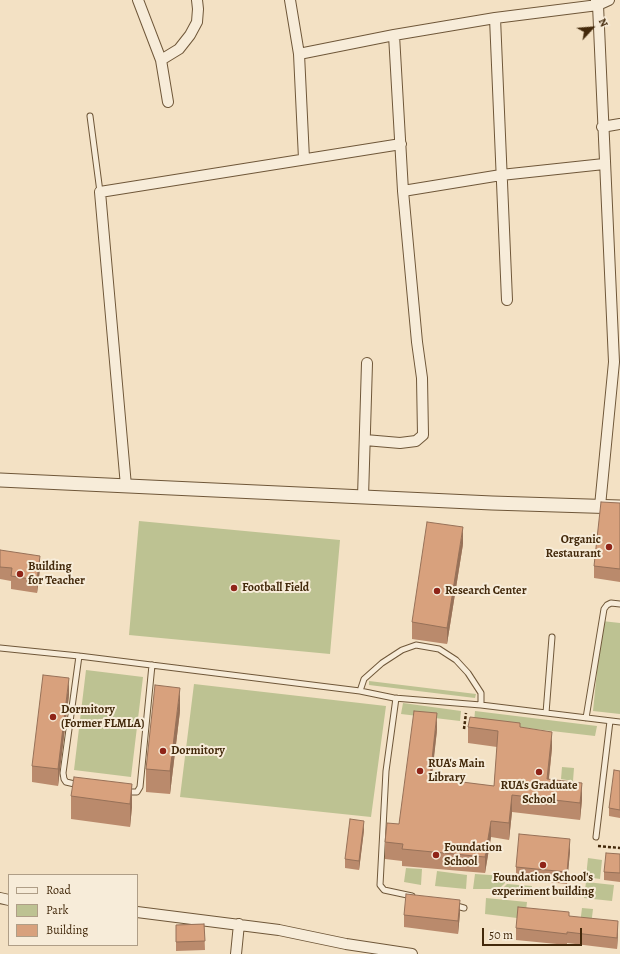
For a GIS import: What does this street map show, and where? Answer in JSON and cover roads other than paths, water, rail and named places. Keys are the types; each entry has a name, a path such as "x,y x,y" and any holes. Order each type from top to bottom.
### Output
{"street":[{"path":"138,0 161,60 168,102"},
{"path":"161,60 179,49 190,35 197,22 197,0"},
{"path":"290,0 299,54 304,159"},
{"path":"299,54 394,35 609,0"},
{"path":"597,2 614,362 600,506"},
{"path":"495,18 506,300"},
{"path":"365,440 400,443 416,441 423,435 422,378 416,334 403,191 394,35"},
{"path":"602,127 620,124"},
{"path":"126,486 100,192 401,144"},
{"path":"403,191 501,175 604,164"},
{"path":"363,498 367,364"},
{"path":"0,480 363,498 620,507"},
{"path":"138,912 279,930 346,944 412,954"},
{"path":"236,954 239,924"}],"lane":[{"path":"90,116 100,192"},
{"path":"586,718 604,609 611,603 620,604"},
{"path":"546,713 552,637"},
{"path":"360,691 364,678 382,663 402,650 416,645 439,648 456,660 481,693 481,705"},
{"path":"0,648 79,656 360,691 396,698 481,705 620,722"},
{"path":"79,656 62,773 66,782 86,786"},
{"path":"124,791 137,792 140,788 152,665"},
{"path":"396,698 386,772 380,884 382,889 386,891 419,898"},
{"path":"596,837 610,721"},
{"path":"449,904 464,908"}],"place":[{"name":"Organic Restaurant","path":"609,547"},
{"name":"Building for Teacher","path":"20,574"},
{"name":"Football Field","path":"234,588"},
{"name":"Research Center","path":"437,591"},
{"name":"Dormitory (Former FLMLA)","path":"53,717"},
{"name":"Dormitory","path":"163,751"},
{"name":"RUA's Main Library","path":"420,771"},
{"name":"RUA's Graduate School","path":"539,772"},
{"name":"Foundation School","path":"436,855"},
{"name":"Foundation School's experiment building","path":"543,865"}]}
